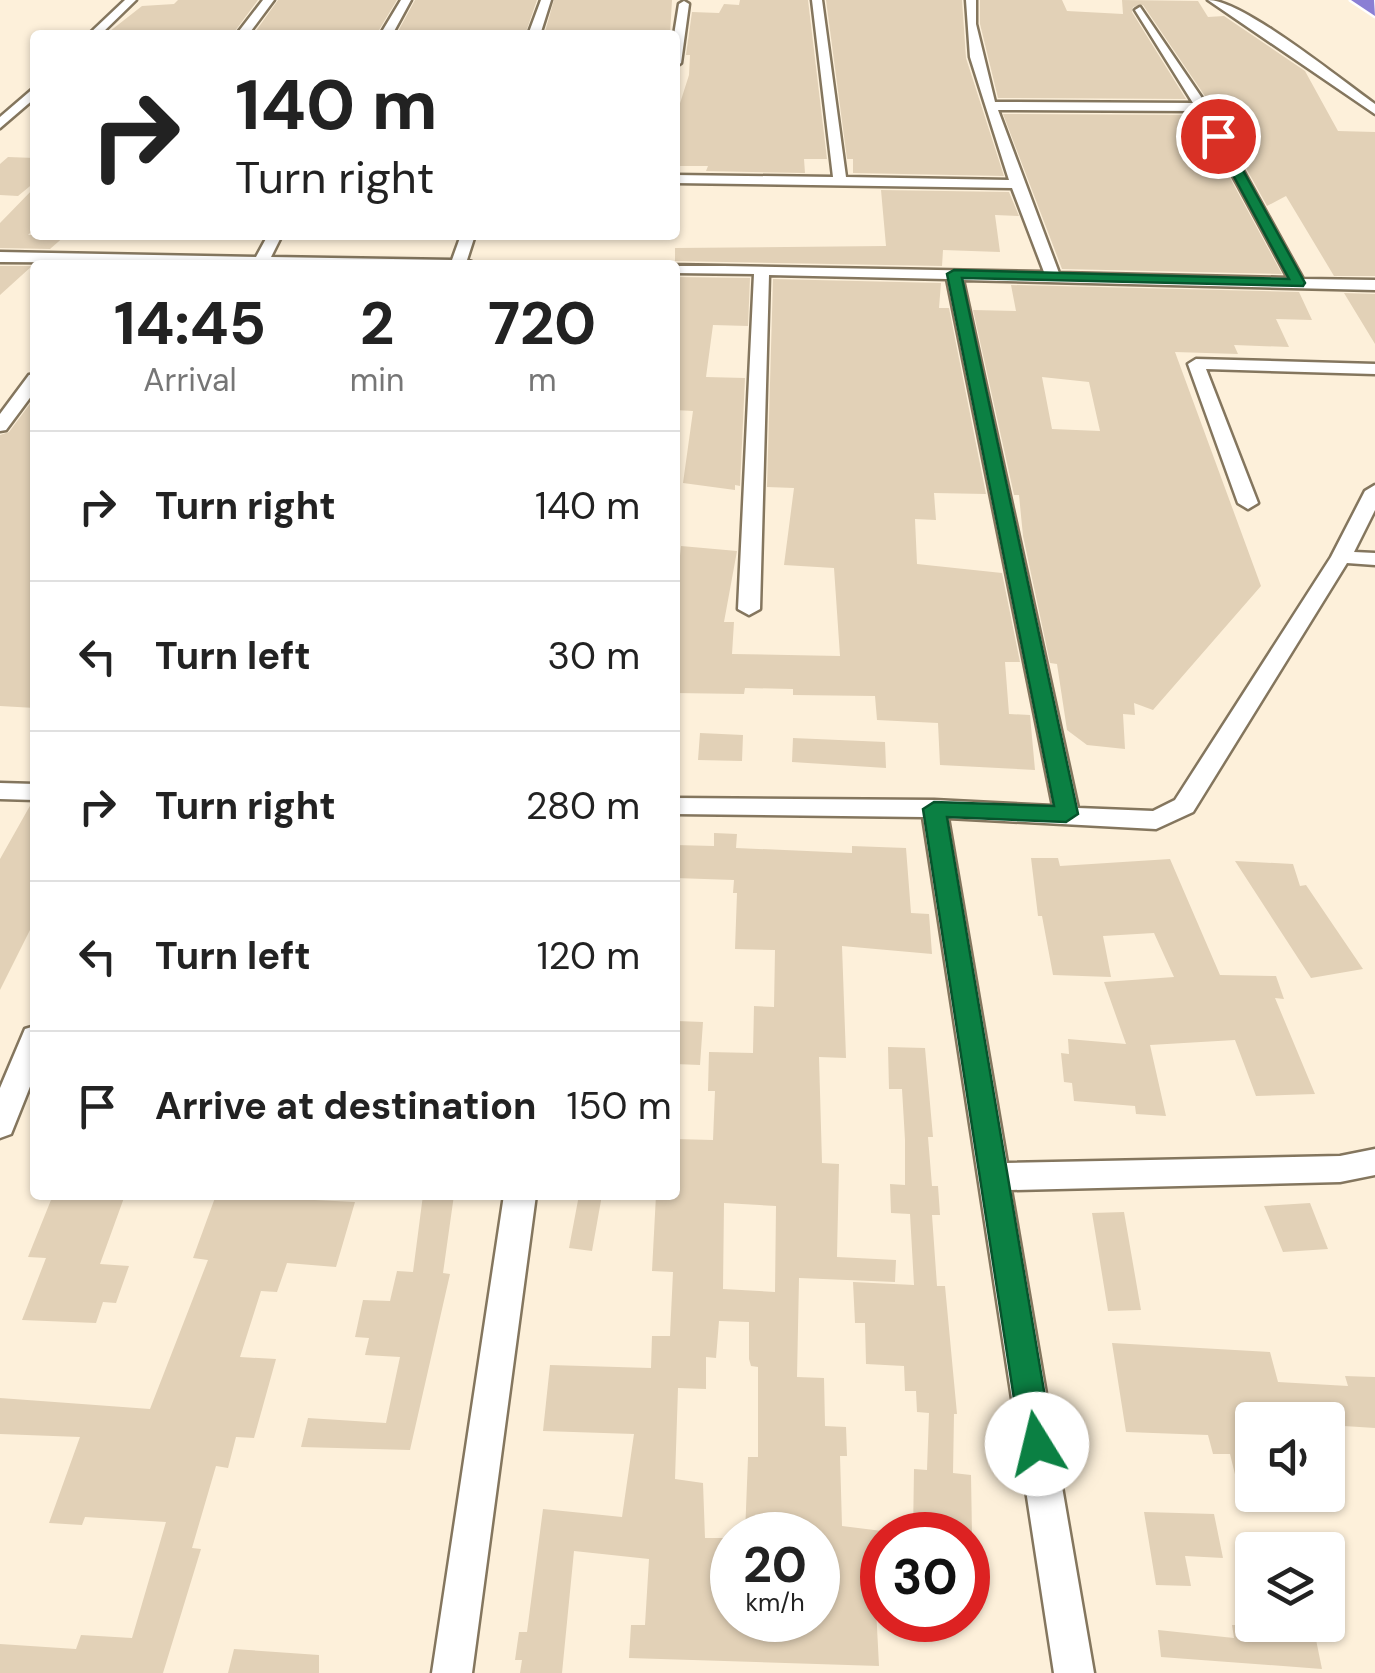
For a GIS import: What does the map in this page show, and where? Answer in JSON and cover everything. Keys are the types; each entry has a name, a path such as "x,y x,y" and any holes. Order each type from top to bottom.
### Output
{"highway":[{"path":"1361,0 1375,10"}],"street":[{"path":"99,30 130,0"},
{"path":"246,30 269,0"},
{"path":"389,30 406,0"},
{"path":"536,30 546,0"},
{"path":"818,0 840,180"},
{"path":"971,0 970,36 1053,277"},
{"path":"1213,0 1248,20 1375,110"},
{"path":"680,30 684,4"},
{"path":"1140,10 1202,107 1298,283"},
{"path":"0,124 30,95"},
{"path":"993,106 1202,107"},
{"path":"680,179 1018,184"},
{"path":"0,257 70,252 111,260"},
{"path":"680,268 1375,285"},
{"path":"748,609 762,270"},
{"path":"954,274 1066,814"},
{"path":"1248,504 1196,364 1375,369"},
{"path":"0,426 30,385"},
{"path":"680,806 934,809 1156,820 1184,806 1341,557 1375,491"},
{"path":"1341,557 1375,559"},
{"path":"0,791 30,792"},
{"path":"934,809 1074,1673"},
{"path":"0,1125 30,1050"},
{"path":"994,1178 1340,1169 1375,1162"},
{"path":"452,1673 519,1200"}],"building":[{"path":"178,0 258,0 236,30 111,30 142,6 174,4"},
{"path":"278,0 397,0 379,30 257,30"},
{"path":"415,0 537,0 527,30 399,30"},
{"path":"554,0 672,0 670,30 545,30"},
{"path":"740,0 808,0 827,159 804,159 805,173 706,171 708,166 680,166 680,103 689,75 690,55 686,55 692,12 719,13 724,4 739,5"},
{"path":"826,0 962,0 966,58 1004,176 853,173 853,159 847,159"},
{"path":"980,0 1062,0 1067,11 1123,14 1122,0 1198,1 1208,17 1224,16 1305,71 1338,131 1375,132 1375,276 1334,276 1286,196 1267,206 1211,105 1143,5 1133,7 1132,12 1186,99 998,98 980,24"},
{"path":"1003,114 1196,115 1282,274 1062,269"},
{"path":"8,157 30,158 30,186 18,196 0,195 0,164"},
{"path":"881,190 1009,192 1019,216 995,215 1000,252 943,250 942,266 675,260 675,248 886,246"},
{"path":"30,192 30,240 60,240 50,249 0,248 0,223"},
{"path":"0,266 30,266 30,268 0,295"},
{"path":"680,277 750,278 748,326 713,325 706,377 745,378 740,486 735,485 735,490 683,483 693,411 680,410"},
{"path":"773,279 941,283 939,308 949,308 986,494 934,493 936,520 915,519 917,564 1002,573 1020,662 1005,662 1009,714 1030,715 1035,770 940,765 938,723 877,720 875,696 793,695 793,689 745,688 744,694 680,693 681,546 737,551 724,622 734,622 732,654 840,656 834,568 784,565 794,488 767,487"},
{"path":"1011,285 1299,292 1312,320 1276,319 1289,347 1234,345 1238,354 1175,352 1261,586 1153,710 1134,703 1135,715 1123,714 1125,749 1087,745 1067,730 1057,664 1050,663 1023,536 1019,495 1014,495 973,310 1016,311","holes":["1042,377 1089,382 1100,431 1052,429"]},
{"path":"1344,293 1375,294 1375,344"},
{"path":"30,404 30,708 0,706 0,435 9,432"},
{"path":"700,733 743,735 742,761 698,760"},
{"path":"793,738 885,742 886,768 792,762"},
{"path":"30,806 30,930 0,990 0,859"},
{"path":"714,833 737,834 736,848 852,853 852,846 906,848 911,913 929,914 932,954 842,946 846,1058 819,1057 822,1163 839,1164 837,1257 896,1260 895,1282 799,1278 797,1377 824,1378 825,1426 846,1427 847,1456 840,1456 842,1526 860,1528 860,1642 878,1642 879,1666 629,1658 631,1625 645,1625 649,1559 574,1551 562,1673 520,1673 522,1660 515,1660 519,1632 527,1632 543,1509 622,1517 634,1434 543,1431 550,1365 651,1368 652,1336 670,1336 673,1272 652,1271 656,1200 680,1200 680,1139 713,1140 715,1091 708,1091 709,1052 753,1053 754,1006 774,1007 775,950 735,949 734,880 680,878 680,845 714,846","holes":["724,1203 776,1206 775,1292 723,1289","719,1321 749,1322 751,1366 758,1367 758,1457 748,1457 746,1512 840,1512 840,1642 710,1642 710,1538 705,1538 703,1483 675,1479 678,1388 706,1389 706,1357 716,1358"]},
{"path":"1031,858 1058,858 1060,866 1170,859 1220,975 1276,976 1284,999 1275,998 1315,1094 1256,1096 1235,1040 1150,1045 1166,1116 1136,1114 1135,1106 1074,1101 1072,1083 1064,1082 1061,1053 1069,1054 1068,1039 1126,1044 1104,982 1174,977 1154,933 1103,936 1111,977 1053,975 1042,916 1038,916"},
{"path":"1235,861 1293,864 1300,886 1306,885 1363,969 1311,978"},
{"path":"680,1021 703,1022 700,1065 680,1064"},
{"path":"888,1047 925,1048 933,1137 928,1137 932,1186 938,1186 940,1215 932,1215 937,1286 945,1286 957,1414 953,1473 971,1475 972,1512 913,1512 914,1469 927,1470 929,1413 917,1412 916,1391 905,1391 904,1366 866,1364 865,1323 855,1323 853,1282 914,1285 910,1214 891,1213 890,1184 905,1185 905,1140 902,1089 889,1089"},
{"path":"51,1200 123,1200 100,1264 129,1266 116,1303 103,1302 96,1323 22,1320 46,1258 28,1257"},
{"path":"214,1200 355,1202 336,1267 287,1263 277,1292 261,1291 240,1357 276,1359 254,1438 236,1437 228,1468 216,1466 192,1548 201,1549 163,1673 0,1673 0,1644 76,1649 81,1635 132,1638 166,1522 85,1517 82,1525 49,1523 80,1437 0,1434 0,1398 150,1409 208,1260 193,1258"},
{"path":"422,1200 453,1200 443,1273 450,1274 410,1450 301,1447 308,1418 386,1423 400,1357 365,1355 369,1338 355,1337 363,1300 390,1301 397,1271 413,1272"},
{"path":"578,1200 601,1200 592,1251 569,1248"},
{"path":"1310,1203 1328,1249 1283,1252 1264,1206"},
{"path":"1124,1212 1141,1310 1108,1311 1092,1213"},
{"path":"1112,1343 1270,1352 1278,1382 1348,1386 1345,1376 1375,1377 1375,1428 1345,1426 1345,1402 1235,1402 1235,1474 1230,1454 1213,1454 1208,1435 1126,1432"},
{"path":"1144,1512 1214,1514 1223,1558 1185,1556 1191,1586 1156,1585"},
{"path":"1232,1625 1235,1642 1316,1642 1322,1669 1161,1657 1158,1630 1234,1638"},
{"path":"234,1649 319,1655 319,1673 228,1673"}],"route":[{"path":"1037,1444 934,809 1066,814 954,274 1298,283 1218,136"}]}
